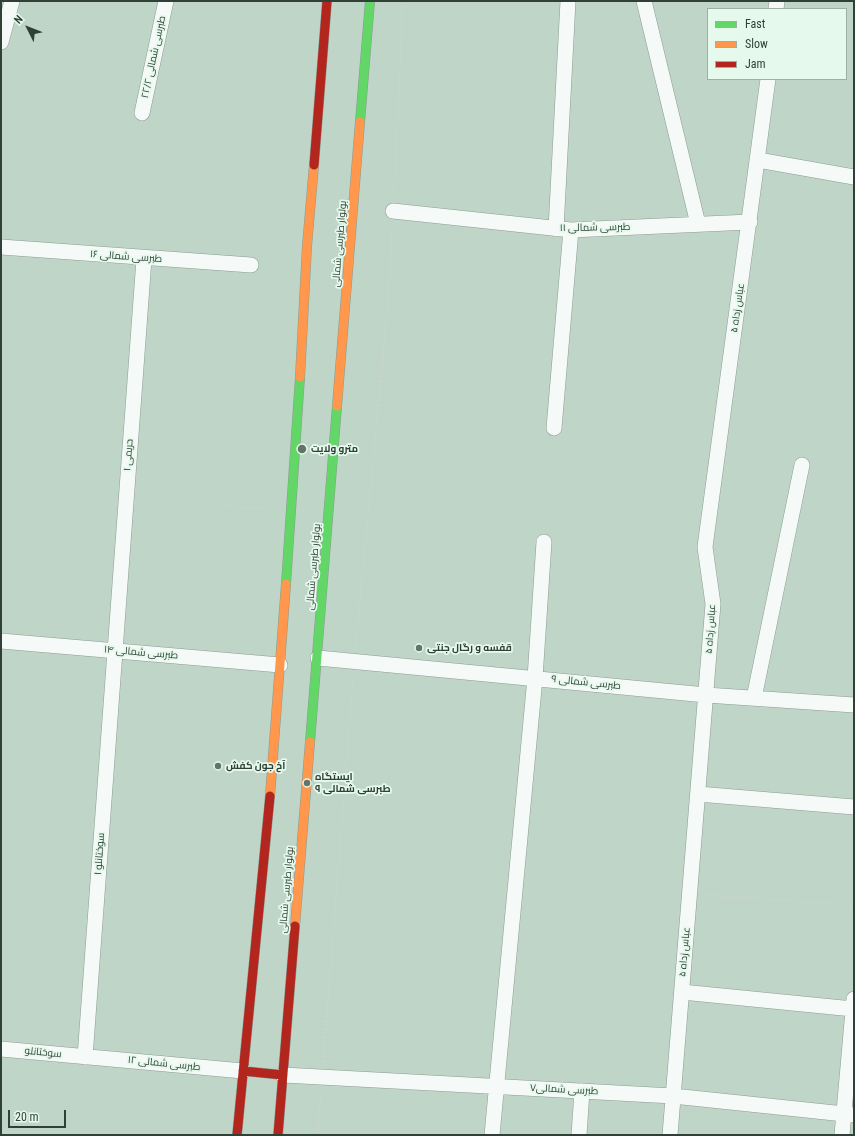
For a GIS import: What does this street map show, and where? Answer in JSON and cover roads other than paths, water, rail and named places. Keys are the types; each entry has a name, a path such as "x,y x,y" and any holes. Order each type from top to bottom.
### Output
{"main road":[{"path":"237,1135 274,756 307,246 327,1"},
{"name":"بولوار طبرسی شمالی","path":"278,1135 318,658 370,1"},
{"path":"243,1071 283,1075"}],"street":[{"path":"1,42 12,1"},
{"name":"طبرسی شمالی ۲۲/۲","path":"142,113 166,1"},
{"path":"556,229 568,1"},
{"path":"644,1 698,224"},
{"name":"عباس زداه ۵","path":"670,1135 713,604 705,547 750,222 768,80"},
{"path":"758,160 854,177"},
{"name":"طبرسی شمالی ۱۱","path":"394,211 571,230 750,222"},
{"path":"554,428 571,230"},
{"name":"طبرسی شمالی ۱۶","path":"1,247 144,259 250,265"},
{"name":"حریمی ۱","path":"115,650 144,259"},
{"path":"754,698 802,464"},
{"path":"492,1135 535,678 544,542"},
{"name":"طبرسی شمالی ۱۴","path":"1,641 280,665"},
{"name":"سوختانلو ۱","path":"85,1057 115,650"},
{"name":"طبرسی شمالی ۹","path":"318,658 706,695 854,705"},
{"path":"698,794 854,807"},
{"path":"682,992 854,1003 849,1114 842,1135"},
{"name":"سوختانلو","path":"1,1049 85,1057"},
{"name":"طبرسی شمالی ۱۲","path":"85,1057 243,1071"},
{"name":"طبرسی شمالی۷","path":"283,1075 674,1096 849,1114"},
{"path":"578,1135 582,1091"}],"place":[{"name":"مترو ولایت","path":"302,449"},
{"name":"قفسه و رگال جنتی","path":"419,648"},
{"name":"آخ جون کفش","path":"218,766"},
{"name":"ایستگاه طبرسی شمالی ۹","path":"307,783"}]}
